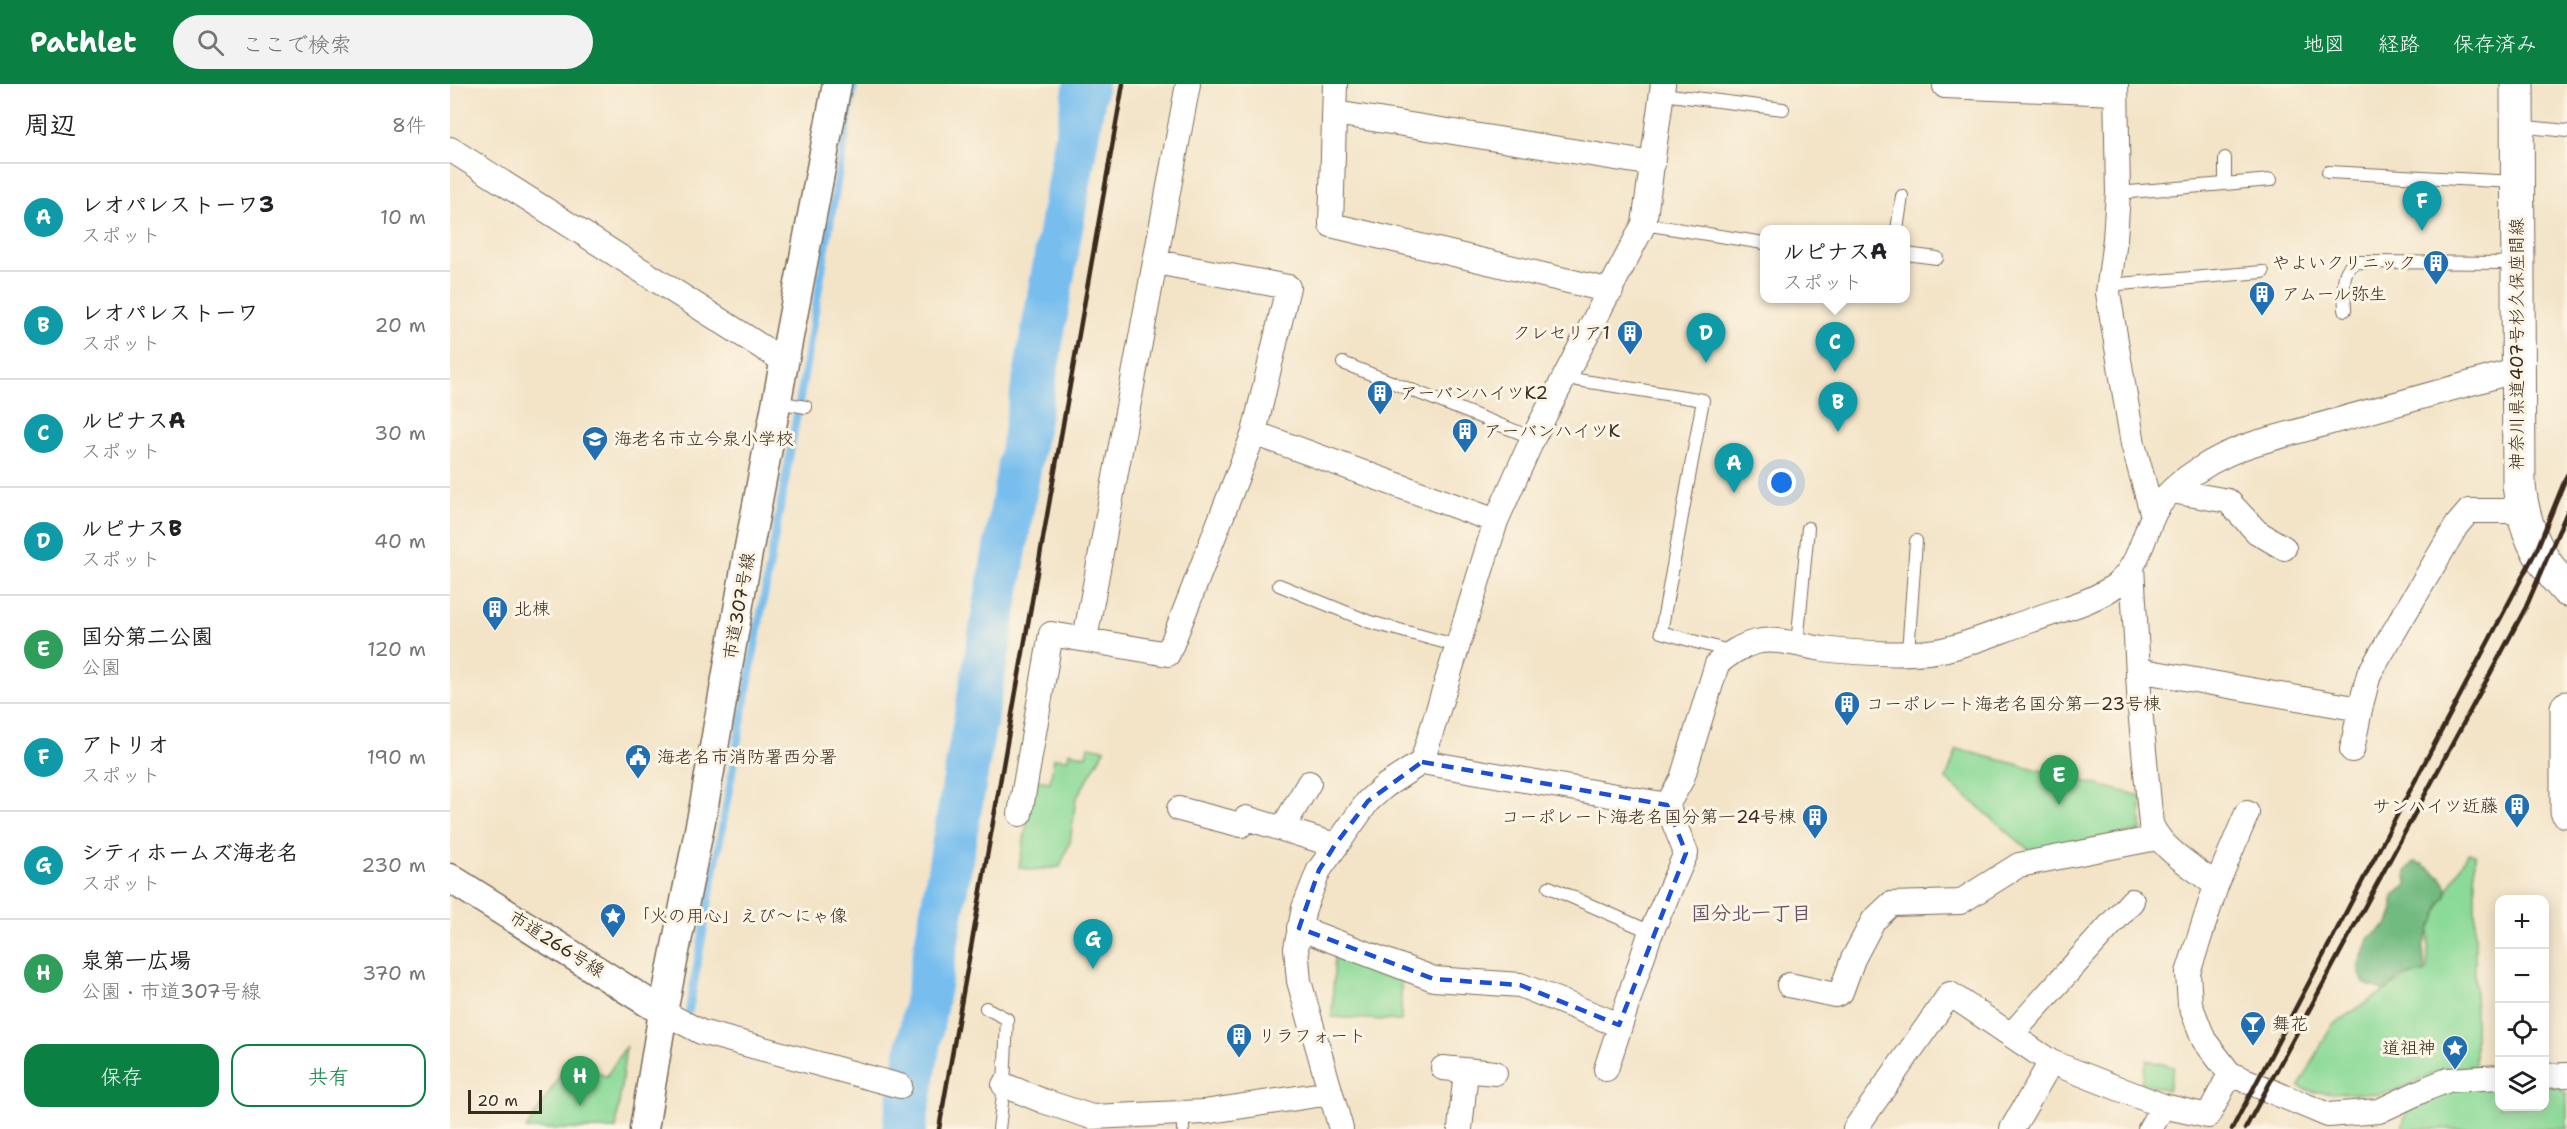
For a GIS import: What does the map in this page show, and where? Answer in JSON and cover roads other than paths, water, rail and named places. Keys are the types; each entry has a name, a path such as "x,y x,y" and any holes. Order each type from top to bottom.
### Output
{"main road":[{"name":"神奈川県道407号杉久保座間線","path":"2517,84 2518,485 2524,522 2544,563 2567,590"},
{"path":"2567,708 2567,811"}],"street":[{"name":"市道307号線","path":"644,1129 676,1020 704,805 783,403 784,361 837,84"},
{"path":"1085,639 1188,84"},
{"path":"1335,84 1331,225 1611,291"},
{"path":"1945,84 1945,86 2116,88 2118,193 2115,239 2108,285 2133,444 2152,516"},
{"path":"1341,1129 1299,981 1296,948 1299,928 1319,870 1335,845 1368,801 1385,786 1422,762 1496,521 1533,438 1644,224 1663,89"},
{"path":"1335,113 1653,164"},
{"path":"450,149 784,361"},
{"path":"1020,814 1051,634 1168,654 1254,433 1288,287 1156,262"},
{"path":"1667,805 1682,779 1717,664 1732,652 1758,641 1826,649 1908,652 1948,649 2076,604 2116,585 2132,566 2145,541 2152,516 2172,491 2210,463 2241,448 2518,370"},
{"path":"1254,433 1496,521"},
{"path":"2172,491 2228,501 2257,532 2284,548"},
{"path":"2352,750 2368,674 2457,525 2469,511 2522,511"},
{"path":"2132,566 2151,824 2157,838 2216,886"},
{"path":"2138,670 2360,709"},
{"path":"1422,762 1667,805"},
{"path":"1282,829 1309,783"},
{"path":"1606,1069 1651,932 1686,853 1667,805"},
{"path":"1179,809 1240,825 1246,818 1335,845"},
{"path":"2247,813 2216,886 2188,973 2190,1004 2204,1040 2230,1074 2329,1122 2379,1112 2448,1080 2495,1077"},
{"path":"1789,985 1835,995 1841,992 1853,959 1873,921 1891,903 1960,902 2019,865 2086,850 2157,838"},
{"name":"市道266号線","path":"450,878 676,1020"},
{"path":"2012,1035 2132,902"},
{"path":"1299,928 1434,979 1520,986 1619,1025"},
{"path":"1855,1129 1950,994 2051,1062 2163,1106 2208,1116 2230,1074"},
{"path":"676,1020 900,1086"},
{"path":"2012,1129 2051,1062"},
{"path":"1460,1129 1454,1070 1495,1074"},
{"path":"2549,1076 2567,1076"},
{"path":"1004,1085 1087,1122 1119,1117 1183,1121 1244,1107 1330,1093"},
{"path":"2150,1129 2163,1106"}],"lane":[{"path":"1663,89 1783,109"},
{"path":"2517,126 2567,131"},
{"path":"2224,158 2225,183"},
{"path":"2328,172 2516,182"},
{"path":"2118,193 2271,180"},
{"path":"1898,225 1902,196"},
{"path":"1644,224 1760,242"},
{"path":"1910,255 1938,258"},
{"path":"2345,310 2345,270 2349,264 2359,262 2517,263"},
{"path":"2108,285 2263,272"},
{"path":"1343,363 1533,438"},
{"path":"1565,378 1703,400 1661,632 1732,652"},
{"path":"783,403 806,407"},
{"path":"1797,645 1808,528"},
{"path":"1908,652 1916,541"},
{"path":"1279,585 1370,622 1458,646"},
{"path":"1549,887 1651,932"},
{"path":"986,1008 1007,1019 999,1129"}],"waterway":[{"path":"689,1010 802,387 854,84"},
{"path":"904,1129 1086,84"}],"railway":[{"path":"939,1129 1123,84"},
{"path":"2232,1129 2537,549 2567,475"},
{"path":"2245,1129 2526,607 2567,512"}],"place":[{"name":"アトリオ","path":"2422,231"},
{"name":"やよいクリニック","path":"2436,286"},
{"name":"アムール弥生","path":"2262,317"},
{"name":"クレセリア1","path":"1630,356"},
{"name":"ルピナスB","path":"1706,363"},
{"name":"ルピナスA","path":"1835,372"},
{"name":"アーバンハイツK2","path":"1380,416"},
{"name":"レオパレストーワ","path":"1838,432"},
{"name":"アーバンハイツK","path":"1465,454"},
{"name":"海老名市立今泉小学校","path":"595,462"},
{"name":"レオパレストーワ3","path":"1734,493"},
{"name":"北棟","path":"495,632"},
{"name":"コーポレート海老名国分第一23号棟","path":"1847,727"},
{"name":"海老名市消防署西分署","path":"638,780"},
{"name":"国分第二公園","path":"2059,805"},
{"name":"サンハイツ近藤","path":"2517,829"},
{"name":"コーポレート海老名国分第一24号棟","path":"1815,840"},
{"name":"「火の用心」えび～にゃ像","path":"613,939"},
{"name":"シティホームズ海老名","path":"1093,969"},
{"name":"舞花","path":"2253,1047"},
{"name":"リラフォート","path":"1239,1059"},
{"name":"道祖神","path":"2455,1071"},
{"name":"泉第一広場","path":"580,1106"}],"district":[{"name":"国分北一丁目","path":"1751,913"}]}
